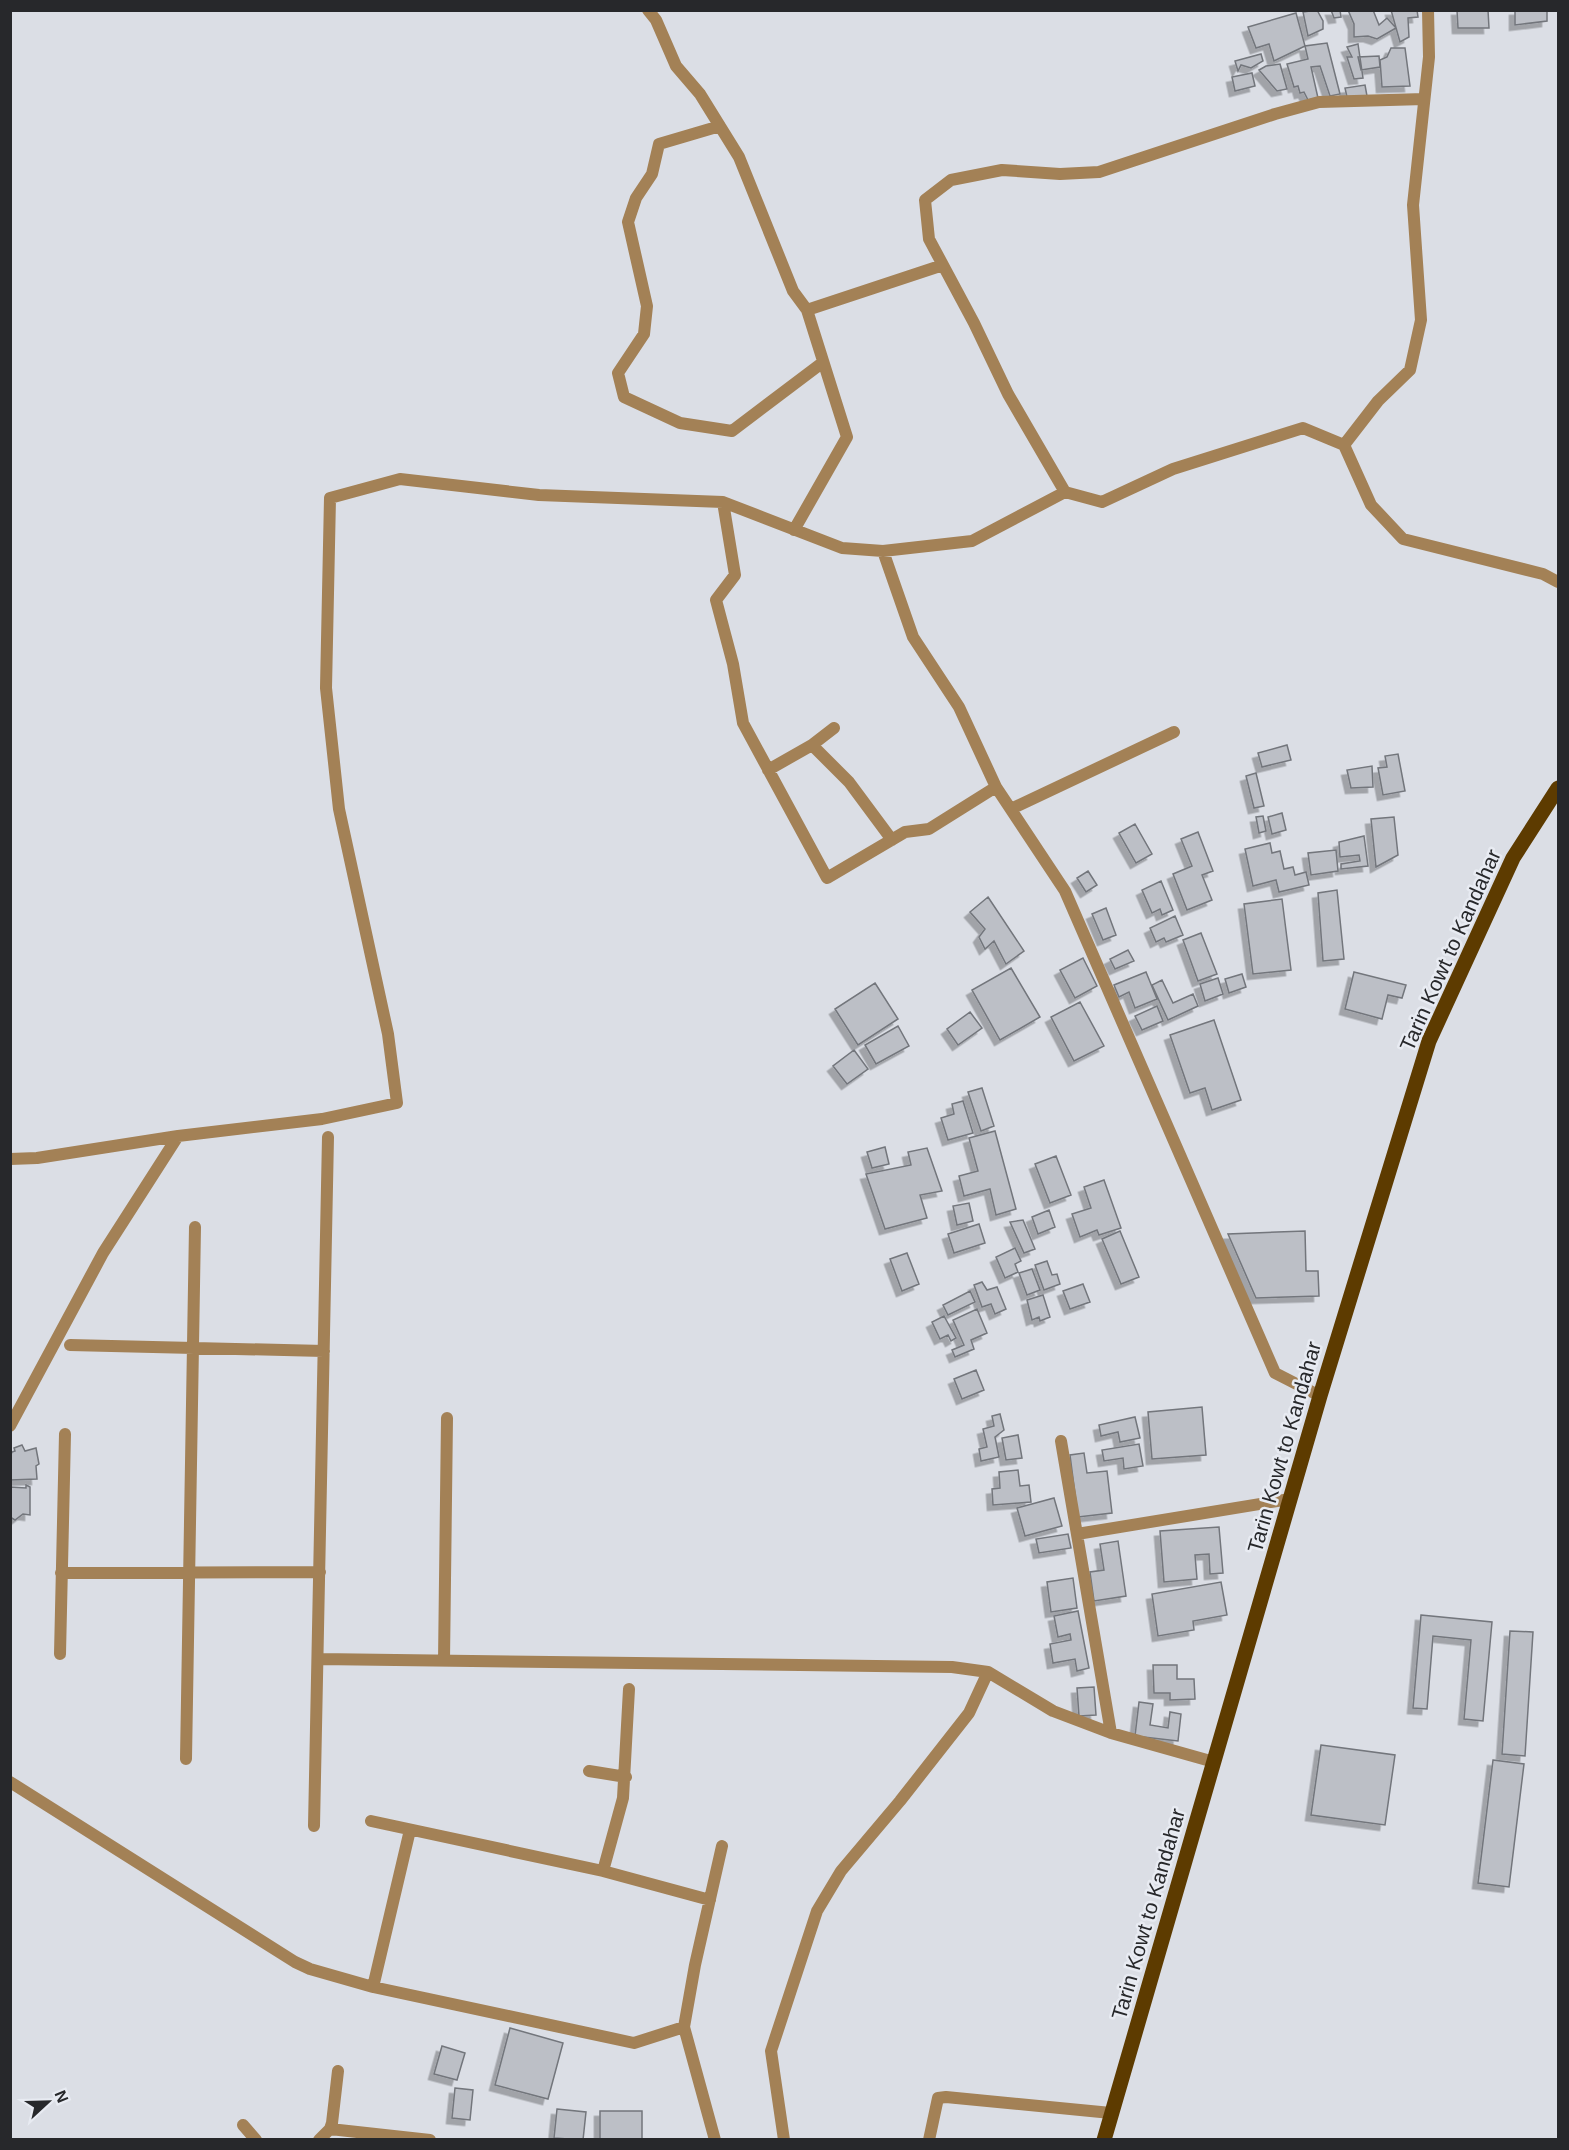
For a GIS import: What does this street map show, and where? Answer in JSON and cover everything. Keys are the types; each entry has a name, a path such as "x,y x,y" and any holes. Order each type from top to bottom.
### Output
{"main road":[{"name":"Tarin Kowt to Kandahar","path":"1104,2139 1320,1396 1429,1041 1513,858 1558,788"}],"street":[{"path":"648,10 656,20 676,66 700,94 740,157 794,291 807,310 847,437 795,530"},
{"path":"1344,445 1378,401 1410,370 1420,320 1413,205 1429,57 1428,10"},
{"path":"1065,492 1008,394 974,323 929,239 925,200 951,180 1002,170 1060,174 1099,172 1275,114 1319,102 1424,99"},
{"path":"720,126 659,144 652,174 636,198 628,222 646,306 644,334 618,373 624,397 680,423 732,431 822,363"},
{"path":"807,310 943,266"},
{"path":"10,1159 37,1158 178,1136 322,1119 397,1103 388,1034 338,798 326,688 330,498 400,479 539,495 723,502 842,548 883,551 972,541 1065,492 1102,502 1173,469 1303,428 1344,445 1371,505 1403,539 1543,574 1558,582"},
{"path":"723,502 735,575 716,600 733,664 743,723 827,878 905,832 929,829 996,787"},
{"path":"883,551 913,637 958,707 996,787 1065,891 1275,1373 1320,1396"},
{"path":"768,770 812,745 834,728"},
{"path":"1011,809 1174,732"},
{"path":"812,745 849,783 892,840"},
{"path":"10,1426 103,1253 178,1136"},
{"path":"314,1826 328,1137"},
{"path":"186,1759 195,1227"},
{"path":"70,1345 324,1351"},
{"path":"444,1661 447,1418"},
{"path":"60,1654 65,1434"},
{"path":"1062,1441 1111,1733"},
{"path":"1077,1534 1290,1499"},
{"path":"61,1573 320,1572"},
{"path":"319,1659 952,1667 988,1672 1053,1711 1111,1733 1214,1762"},
{"path":"784,2139 771,2051 817,1911 841,1871 969,1713 988,1672"},
{"path":"603,1871 623,1798 626,1777 629,1689"},
{"path":"589,1771 626,1777"},
{"path":"10,1782 295,1962 310,1969 373,1987 634,2043 684,2027"},
{"path":"371,1821 603,1871 710,1900"},
{"path":"373,1987 410,1830"},
{"path":"715,2139 684,2027 695,1965 722,1846"},
{"path":"319,2139 330,2129 339,2071"},
{"path":"928,2139 938,2098 1112,2113"},
{"path":"243,2125 256,2139"},
{"path":"330,2129 430,2139"}],"building":[{"path":"1317,10 1323,21 1323,29 1308,36 1303,12"},
{"path":"1331,10 1340,10 1341,17 1334,18"},
{"path":"1348,10 1373,10 1379,25 1387,18 1396,28 1377,39 1368,36 1354,37 1354,24"},
{"path":"1391,10 1417,10 1418,17 1408,18 1409,37 1400,42"},
{"path":"1457,10 1488,10 1489,28 1458,28"},
{"path":"1515,10 1547,10 1547,21 1515,25"},
{"path":"1296,13 1305,46 1274,61 1269,44 1256,48 1248,27"},
{"path":"1327,43 1340,94 1330,96 1320,66 1311,67 1318,98 1308,100 1304,92 1300,93 1298,86 1294,87 1287,64 1308,59 1305,46"},
{"path":"1358,44 1363,78 1354,79 1347,57 1352,57 1347,47"},
{"path":"1391,48 1405,48 1410,86 1382,87 1380,60 1387,57"},
{"path":"1261,54 1263,61 1251,68 1241,65 1238,71 1235,61"},
{"path":"1379,56 1380,67 1361,70 1358,57"},
{"path":"1280,64 1287,89 1277,91 1259,70 1266,66"},
{"path":"1252,73 1255,86 1235,91 1232,77"},
{"path":"1365,85 1367,96 1347,97 1345,88"},
{"path":"1287,745 1291,760 1262,767 1258,753"},
{"path":"1398,754 1405,791 1383,795 1378,768 1387,767 1385,756"},
{"path":"1372,766 1373,787 1351,788 1347,770"},
{"path":"1256,773 1264,806 1254,808 1246,776"},
{"path":"1282,813 1286,830 1272,834 1268,817"},
{"path":"1263,816 1266,831 1259,833 1256,817"},
{"path":"1394,817 1398,855 1376,867 1371,819"},
{"path":"1135,824 1152,854 1136,863 1119,833"},
{"path":"1198,832 1213,871 1202,875 1212,900 1187,910 1173,874 1192,866 1181,839"},
{"path":"1364,836 1368,866 1341,869 1341,864 1360,861 1359,855 1340,857 1339,842"},
{"path":"1270,843 1272,853 1280,851 1284,869 1293,867 1295,875 1306,872 1309,885 1279,892 1276,880 1253,886 1245,849"},
{"path":"1336,850 1338,871 1311,875 1308,853"},
{"path":"1088,871 1097,885 1086,892 1077,878"},
{"path":"1161,881 1173,910 1162,915 1160,909 1152,913 1142,890"},
{"path":"1337,890 1344,959 1323,961 1318,893"},
{"path":"988,897 1024,951 1006,964 994,941 985,949 979,937 985,929 970,912"},
{"path":"1282,899 1291,970 1253,974 1244,904"},
{"path":"1106,908 1116,935 1103,940 1092,914"},
{"path":"1175,916 1183,935 1166,942 1164,938 1156,942 1150,928"},
{"path":"1201,933 1217,974 1198,981 1183,940"},
{"path":"1128,950 1134,961 1115,969 1110,959"},
{"path":"1083,958 1097,986 1075,998 1060,970"},
{"path":"1011,968 1040,1017 1000,1040 972,990"},
{"path":"1146,972 1157,999 1135,1008 1129,992 1119,997 1114,985"},
{"path":"1354,972 1406,985 1402,998 1388,995 1382,1019 1345,1009"},
{"path":"1242,974 1246,987 1229,993 1225,979"},
{"path":"1218,978 1223,994 1205,1001 1200,984"},
{"path":"1162,980 1173,1003 1193,994 1198,1006 1168,1020 1152,985"},
{"path":"875,983 898,1019 858,1045 835,1009"},
{"path":"1080,1002 1104,1046 1074,1061 1051,1017"},
{"path":"1157,1006 1163,1021 1142,1030 1135,1016"},
{"path":"970,1012 982,1028 958,1045 947,1029"},
{"path":"1214,1020 1241,1100 1212,1110 1205,1088 1190,1093 1170,1035"},
{"path":"898,1026 909,1046 876,1064 865,1045"},
{"path":"854,1050 868,1069 847,1084 833,1066"},
{"path":"982,1088 994,1126 981,1131 968,1092"},
{"path":"963,1101 973,1133 948,1140 941,1118 954,1114 952,1104"},
{"path":"995,1131 1016,1209 996,1215 990,1189 964,1196 959,1176 978,1171 969,1138"},
{"path":"885,1147 889,1164 872,1168 867,1152"},
{"path":"927,1148 942,1191 920,1195 927,1218 885,1229 866,1174 911,1165 908,1152"},
{"path":"1056,1156 1071,1195 1050,1203 1035,1164"},
{"path":"1104,1180 1121,1228 1099,1235 1097,1230 1080,1237 1072,1214 1091,1208 1084,1187"},
{"path":"969,1203 973,1221 957,1225 953,1206"},
{"path":"1049,1210 1055,1227 1038,1234 1032,1217"},
{"path":"1023,1220 1035,1249 1024,1253 1010,1222"},
{"path":"979,1224 985,1243 954,1253 948,1234"},
{"path":"1120,1231 1139,1277 1121,1284 1102,1239"},
{"path":"1305,1231 1306,1271 1318,1271 1319,1296 1256,1298 1228,1234"},
{"path":"1015,1248 1021,1261 1015,1264 1018,1272 1005,1278 996,1257"},
{"path":"907,1253 919,1284 902,1291 890,1259"},
{"path":"1047,1261 1052,1275 1057,1274 1060,1284 1044,1290 1035,1265"},
{"path":"1032,1269 1040,1290 1027,1295 1019,1273"},
{"path":"982,1282 987,1290 997,1287 1006,1309 995,1314 991,1304 982,1307 974,1285"},
{"path":"1083,1284 1090,1302 1070,1309 1063,1291"},
{"path":"970,1291 975,1302 948,1315 943,1305"},
{"path":"1043,1295 1050,1317 1040,1321 1039,1317 1032,1320 1027,1300"},
{"path":"977,1309 987,1333 971,1340 974,1349 955,1357 952,1350 964,1345 953,1320"},
{"path":"944,1316 956,1338 951,1341 948,1335 940,1339 932,1322"},
{"path":"976,1370 984,1390 962,1399 954,1379"},
{"path":"1202,1407 1206,1455 1152,1459 1148,1412"},
{"path":"1000,1414 1004,1430 995,1437 999,1457 981,1461 979,1449 987,1447 983,1429 994,1426 992,1416"},
{"path":"1135,1417 1140,1438 1120,1442 1118,1432 1101,1436 1099,1425"},
{"path":"1018,1435 1022,1458 1006,1460 1002,1438"},
{"path":"1139,1444 1143,1466 1124,1469 1123,1458 1104,1461 1102,1450"},
{"path":"22,1445 25,1451 36,1448 39,1464 36,1466 37,1479 10,1480 10,1457 15,1451 14,1448"},
{"path":"1084,1453 1087,1473 1107,1471 1112,1513 1078,1517 1070,1455"},
{"path":"1018,1470 1020,1486 1029,1485 1031,1502 993,1505 992,1489 1000,1488 999,1472"},
{"path":"26,1485 30,1487 30,1515 23,1514 15,1520 10,1517 10,1487 26,1488"},
{"path":"1054,1498 1062,1526 1025,1536 1017,1508"},
{"path":"1219,1527 1223,1573 1210,1574 1209,1554 1195,1555 1197,1579 1164,1582 1160,1531"},
{"path":"1068,1534 1071,1548 1039,1553 1036,1539"},
{"path":"1118,1541 1126,1596 1094,1601 1090,1572 1104,1570 1100,1544"},
{"path":"1073,1578 1077,1608 1051,1612 1047,1582"},
{"path":"1221,1582 1227,1615 1193,1621 1194,1630 1158,1636 1152,1594"},
{"path":"1078,1611 1089,1668 1077,1671 1075,1659 1053,1663 1050,1644 1071,1640 1070,1634 1058,1637 1054,1616"},
{"path":"1421,1615 1492,1622 1483,1721 1464,1719 1471,1640 1433,1636 1427,1709 1413,1708"},
{"path":"1510,1631 1533,1632 1525,1756 1502,1754"},
{"path":"1153,1665 1177,1665 1177,1679 1194,1679 1195,1699 1170,1700 1170,1693 1154,1693"},
{"path":"1094,1687 1096,1715 1079,1716 1077,1688"},
{"path":"1139,1702 1153,1704 1150,1725 1168,1728 1170,1712 1181,1714 1178,1741 1135,1736"},
{"path":"1321,1745 1395,1755 1385,1825 1311,1815"},
{"path":"1493,1760 1524,1764 1509,1887 1478,1883"},
{"path":"510,2028 563,2043 548,2099 495,2085"},
{"path":"442,2046 465,2053 457,2080 434,2074"},
{"path":"455,2088 473,2090 470,2120 452,2118"},
{"path":"557,2109 586,2112 583,2140 554,2138"},
{"path":"600,2111 642,2111 642,2140 600,2140"}]}
